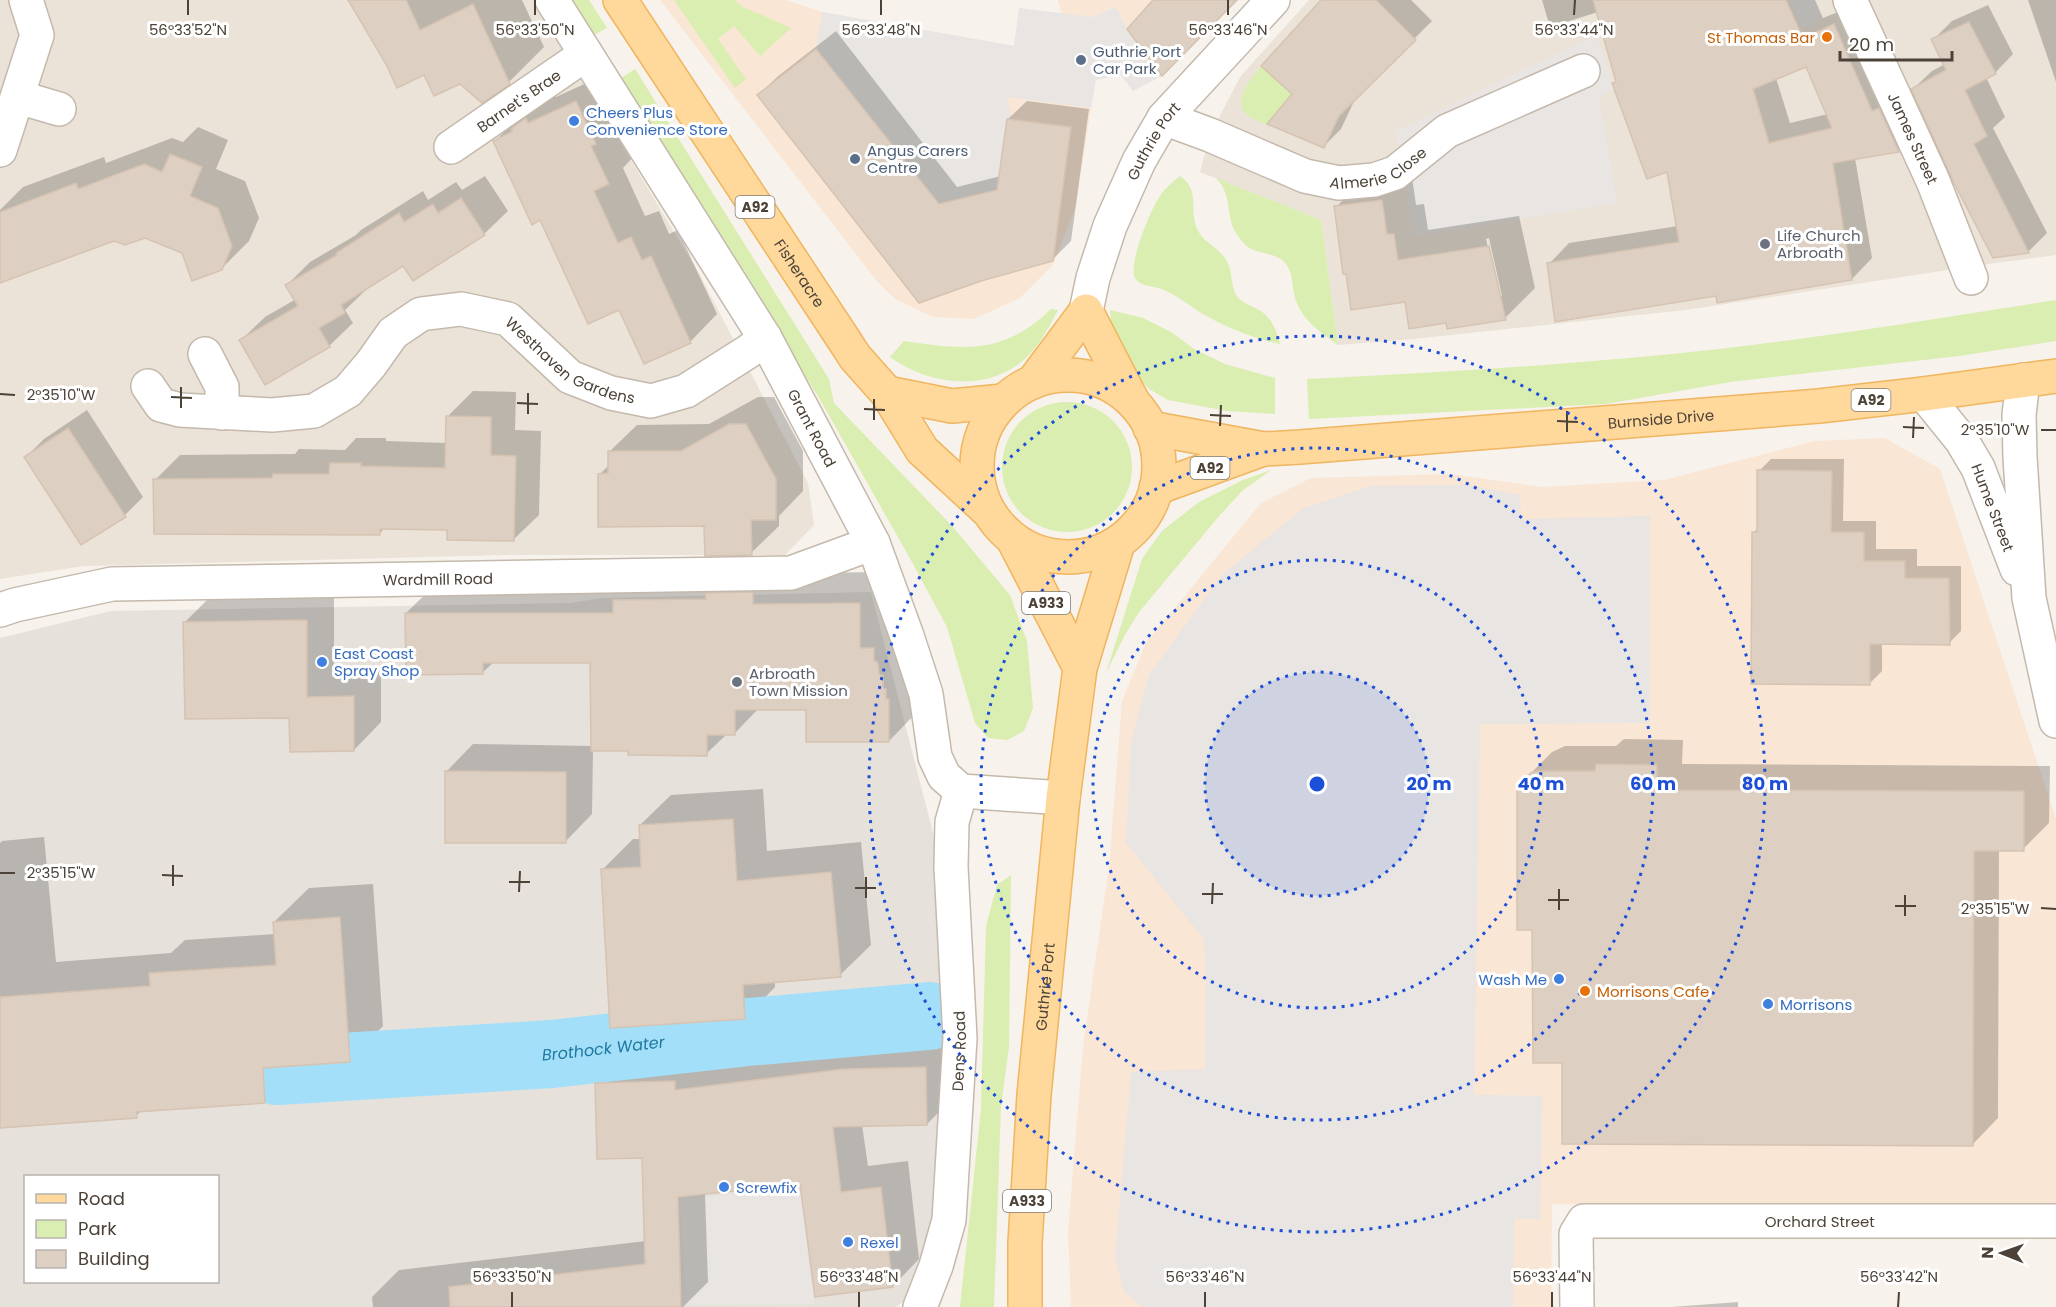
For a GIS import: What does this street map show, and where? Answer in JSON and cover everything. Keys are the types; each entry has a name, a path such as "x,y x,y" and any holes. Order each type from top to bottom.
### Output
{"main road":[{"name":"Fisheracre","path":"620,0 855,357 886,393 922,450 987,510"},
{"name":"Guthrie Port","path":"1033,382 1086,311"},
{"path":"1086,311 1142,415"},
{"name":"A92","path":"1068,375 1092,378 1114,387 1142,415 1157,447 1159,468 1156,488 1148,509 1135,528 1118,543 1098,552 1076,557 1054,557 1032,550 1013,539 998,526 987,510 978,482 977,453 986,425 1003,401 1033,382 1068,375"},
{"name":"Burnside Drive","path":"1156,488 1264,449 1550,429 1819,406 2056,376"},
{"name":"A92","path":"886,393 952,406 1003,401"},
{"name":"Burnside Drive","path":"1142,415 1264,449"},
{"name":"A933","path":"1013,539 1080,668"},
{"name":"Guthrie Port","path":"1025,1307 1024,1243 1034,1095 1063,798 1080,668 1118,543"}],"street":[{"path":"0,150 37,35 26,0"},
{"name":"Grant Road","path":"552,0 765,338 873,543 905,628 926,694 935,757 944,777 961,790"},
{"name":"Guthrie Port","path":"1086,311 1093,278 1110,225 1139,161 1164,118 1273,0"},
{"name":"James Street","path":"1850,0 1933,181 1971,278"},
{"name":"Barnet's Brae","path":"451,147 586,54"},
{"name":"Almerie Close","path":"1164,118 1305,176 1339,183 1374,180 1395,173 1447,131 1583,71"},
{"path":"18,97 59,109"},
{"name":"Westhaven Gardens","path":"148,386 161,405 180,410 272,415 314,411 348,391 393,333 421,314 461,309 508,319 570,377 611,393 651,401 686,391 749,351 765,338"},
{"path":"205,354 222,387 222,412"},
{"name":"Hume Street","path":"2023,380 2019,415 2020,457 2029,598 2056,722"},
{"name":"Hume Street","path":"1924,394 1962,441 1978,468 2029,598"},
{"name":"Wardmill Road","path":"0,610 112,584 791,573 873,543"},
{"path":"961,790 1063,798"},
{"name":"Dens Road","path":"920,1307 936,1266 949,1220 960,1038 951,844 952,822 961,790"},
{"name":"Orchard Street","path":"1577,1307 1576,1234 1584,1221 2056,1221"}],"shaded area":[{"path":"0,0 535,0 701,277 808,483 814,525 785,555 504,555 84,566 0,579"},
{"path":"660,0 786,0 822,12 1014,46 1007,97 1091,108 1076,206 1053,265 1020,298 974,319 933,317 895,299 876,280"},
{"path":"1058,0 1238,0 1162,76 1127,29 1116,7 1092,17 1062,14"},
{"path":"1309,0 2056,0 2056,255 1686,310 1338,345 1321,220 1200,172 1210,135 1240,77"},
{"path":"1790,0 1815,0 1823,19 1802,28"},
{"path":"1116,7 1127,29 1162,76 1133,91 1121,75 1096,80 1091,108 1007,97 1012,119 1007,119 997,190 939,204 816,49 822,12 1014,46 1019,8 1092,17"},
{"path":"1596,35 1615,88 1599,97 1617,203 1415,236 1396,131"},
{"path":"1885,438 1940,469 2056,819 2056,1212 1552,1204 1551,1307 1071,1307 1068,1232 1083,1046 1109,867 1122,701 1146,643 1261,503 1311,478 1451,474 1541,487 1664,480 1815,441"},
{"path":"1467,485 1520,495 1521,519 1650,516 1650,723 1480,724 1474,1095 1542,1096 1540,1219 1514,1219 1513,1307 1142,1307 1124,1292 1115,1258 1131,1072 1205,1069 1204,939 1126,843 1131,742 1149,675 1222,575 1302,509 1370,486"},
{"path":"871,592 938,852 945,1163 913,1294 896,1307 0,1307 0,638 111,611 570,603 602,598"},
{"path":"800,1188 814,1304 687,1305 680,1199"}],"green space":[{"path":"572,0 589,0 607,28 594,35"},
{"path":"674,0 735,0 741,6 791,28 760,56 734,26 718,39 746,79 735,88"},
{"path":"1261,66 1292,94 1276,113 1275,127 1249,116 1243,111 1241,104 1244,91"},
{"path":"635,69 829,379 834,403 952,526 1010,595 1027,641 1033,708 1024,731 1007,740 988,738 975,723 947,627 907,553 818,396 618,80"},
{"path":"1180,176 1191,189 1196,226 1203,238 1226,260 1236,295 1270,320 1280,344 1251,336 1220,323 1169,292 1144,285 1135,278 1137,249 1151,212 1162,193"},
{"path":"1216,178 1321,220 1338,345 1311,324 1301,311 1294,294 1291,273 1284,262 1246,246 1236,233 1225,191"},
{"path":"2056,300 2056,341 1959,356 1730,382 1606,404 1309,419 1307,379 1518,367 1675,354 1892,326"},
{"path":"1051,309 1058,310 1032,352 1012,369 995,376 978,380 941,379 906,367 890,357 904,341 964,347 1000,342 1034,324"},
{"path":"1110,310 1143,318 1171,332 1194,349 1225,364 1275,378 1275,414 1227,411 1168,400 1149,389 1128,367 1113,340"},
{"path":"1067,402 1092,407 1113,421 1127,442 1132,467 1127,492 1113,513 1092,527 1067,532 1042,527 1021,513 1007,492 1002,467 1007,442 1021,421 1042,407"},
{"path":"1271,470 1242,491 1140,611 1106,673 1142,559 1162,531 1199,502 1243,480"},
{"path":"1011,875 1009,1047 1001,1106 994,1307 960,1307 981,1109 986,926 997,885"}],"building":[{"path":"348,0 406,0 420,30 473,4 510,84 482,103 460,84 434,96 424,75 397,88 386,64"},
{"path":"1153,0 1237,0 1162,76 1127,29"},
{"path":"1321,0 1376,0 1416,40 1339,116 1324,148 1267,124 1292,94 1261,66"},
{"path":"1593,0 1786,0 1803,38 1834,24 1872,111 1879,108 1899,152 1833,163 1852,280 1717,303 1716,296 1555,322 1547,263 1679,242 1667,172 1647,179 1612,83 1616,82","holes":["1806,67 1832,128 1769,143 1753,89"]},
{"path":"1969,22 1996,74 1965,90 1987,136 1974,144 2029,253 1993,258 1954,183 1911,89 1946,70 1931,39"},
{"name":"Angus Carers Centre","path":"816,49 939,204 997,190 1007,119 1071,127 1053,261 981,281 919,303 757,95"},
{"path":"576,101 596,144 591,146 609,184 594,191 618,243 631,237 642,260 651,256 691,343 644,364 619,310 588,324 540,220 532,225 493,141 513,131 511,129 526,118 528,123"},
{"path":"170,154 202,167 190,196 218,208 232,246 222,270 192,281 182,253 145,238 125,245 114,241 0,283 0,212 76,183 78,189 144,164 162,172"},
{"path":"461,198 485,235 413,281 403,266 341,305 345,313 319,328 330,347 265,385 239,340 298,306 285,285 337,255 336,253 399,213 404,222 433,204 438,213"},
{"path":"1382,200 1387,234 1394,234 1398,260 1489,246 1506,320 1447,329 1446,323 1409,329 1405,302 1351,310 1346,274 1343,274 1334,206"},
{"path":"446,416 491,417 491,455 516,456 514,541 447,540 447,530 380,529 380,535 154,534 153,479 272,478 273,474 329,474 330,463 445,468"},
{"path":"729,424 746,424 776,479 776,520 751,520 752,555 705,556 704,526 598,527 598,474 608,473 608,451 681,451"},
{"path":"68,428 126,517 81,545 24,457"},
{"path":"1757,470 1832,471 1831,532 1864,532 1864,561 1905,561 1905,578 1949,578 1950,645 1870,644 1870,685 1751,684 1752,532 1757,532"},
{"name":"Arbroath Town Mission","path":"753,592 753,604 860,603 860,648 874,648 874,660 878,663 879,674 883,676 883,688 886,689 886,699 889,699 889,742 806,742 806,710 735,710 735,735 707,735 707,756 628,755 628,751 591,751 590,663 483,663 483,674 406,675 405,613 613,613 613,600 706,599 705,593"},
{"path":"307,620 307,697 354,696 354,751 290,752 289,718 185,719 183,622"},
{"name":"Morrisons","path":"1596,764 1657,765 1657,790 2024,791 2024,851 1974,851 1973,1146 1562,1144 1562,1063 1533,1063 1532,930 1517,930 1517,793 1518,785 1531,773 1595,771"},
{"path":"445,771 566,772 566,843 445,843"},
{"path":"733,819 737,881 831,872 841,977 743,985 745,1019 610,1028 601,869 641,867 639,825"},
{"path":"340,917 350,1062 263,1068 265,1103 136,1112 137,1118 0,1128 0,997 150,986 149,973 276,965 273,922"},
{"path":"926,1067 927,1125 833,1127 841,1192 881,1187 893,1287 815,1297 800,1184 678,1197 681,1307 450,1307 449,1287 645,1264 642,1158 597,1159 595,1083 675,1081 675,1090 843,1069"}],"waterway":[{"name":"Brothock Water","path":"277,1071 552,1054 748,1032 929,1016"}],"place":[{"name":"St Thomas Bar","path":"1827,37"},
{"name":"Guthrie Port Car Park","path":"1081,60"},
{"name":"Cheers Plus Convenience Store","path":"574,121"},
{"name":"Angus Carers Centre","path":"855,159"},
{"name":"Life Church Arbroath","path":"1765,244"},
{"name":"East Coast Spray Shop","path":"322,662"},
{"name":"Arbroath Town Mission","path":"737,682"},
{"name":"Wash Me","path":"1559,979"},
{"name":"Morrisons Cafe","path":"1585,991"},
{"name":"Morrisons","path":"1768,1004"},
{"name":"Screwfix","path":"724,1187"},
{"name":"Rexel","path":"848,1242"}]}
